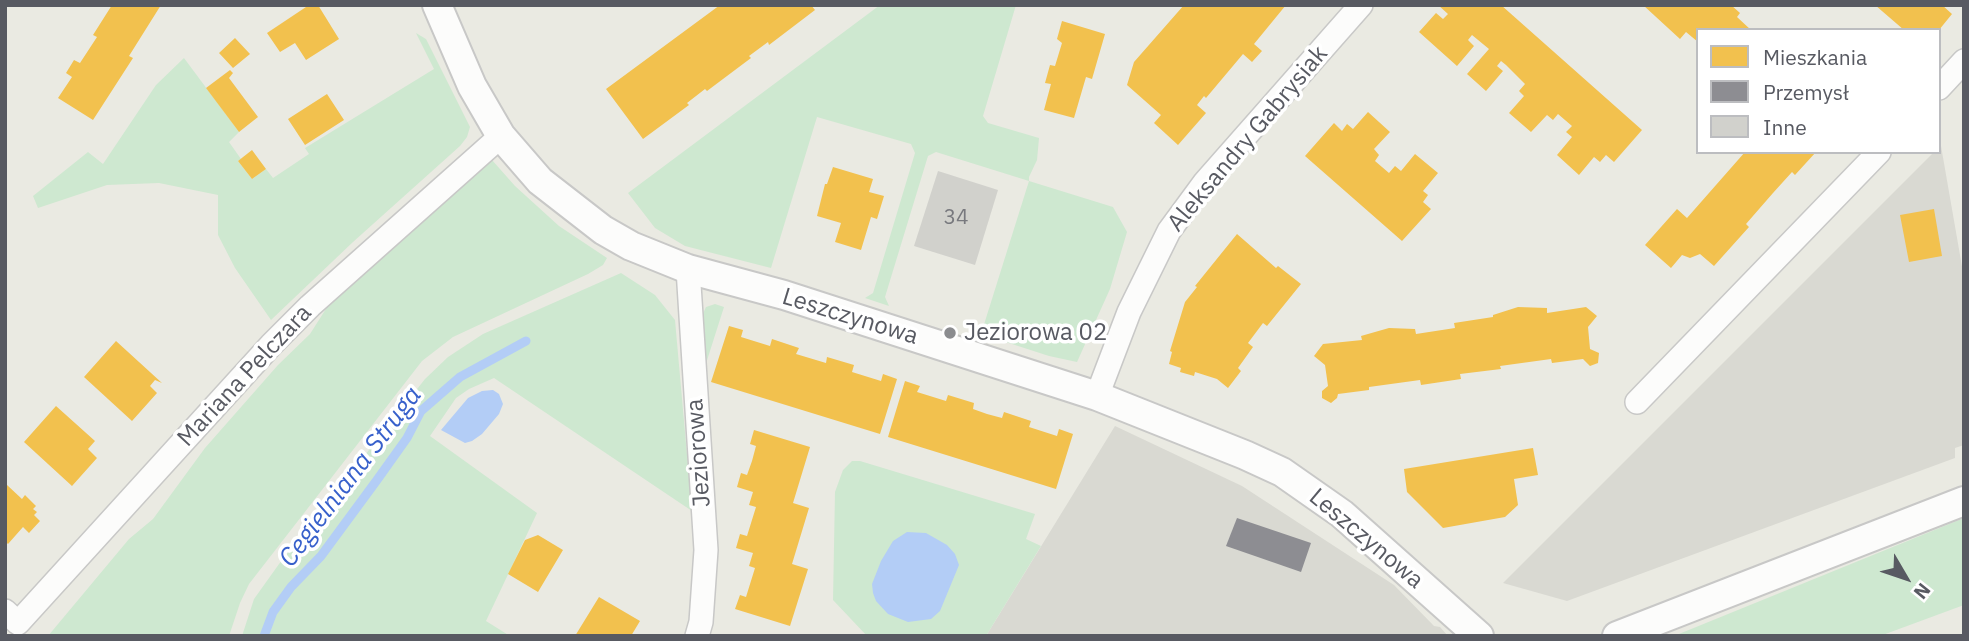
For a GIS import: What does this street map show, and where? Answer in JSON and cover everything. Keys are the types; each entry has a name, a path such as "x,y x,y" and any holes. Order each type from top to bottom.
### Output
{"street":[{"name":"Leszczynowa","path":"437,5 472,86 500,136 540,181 603,230 631,246 688,269 784,295 1097,396 1232,449 1282,472 1342,514 1479,636"},
{"name":"Aleksandry Gabrysiak","path":"1097,396 1129,312 1169,231 1205,183 1362,5"},
{"path":"1941,86 1964,61"},
{"name":"Mariana Pelczara","path":"5,611 18,623 300,316 500,136"},
{"path":"1637,402 1877,154"},
{"name":"Jeziorowa","path":"688,269 706,550 701,622 697,636"},
{"path":"1617,636 1964,501"}],"shaded area":[{"path":"1941,146 1964,278 1964,445 1955,448 1955,458 1567,601 1503,583 1932,154 1941,154"},
{"path":"1115,426 1242,486 1394,585 1434,626 1440,627 1448,636 986,636"}],"green space":[{"path":"880,5 1016,5 983,116 988,123 1039,138 1037,160 1029,181 936,152 928,156 885,297 889,306 865,298 873,293 915,153 911,144 817,117 771,268 685,246 655,228 628,193"},
{"path":"416,33 426,39 470,127 467,137 271,320 235,268 218,235 218,195 159,183 107,185 38,208 33,196 88,152 103,164 156,85 184,58 239,132 229,142 241,159 238,161 252,179 266,169 273,178 309,154 305,148 434,69"},
{"path":"492,160 515,186 559,226 607,258 603,265 453,337 422,361 249,584 229,636 48,636 129,539 153,519 205,448 278,365 310,334 331,301"},
{"path":"1029,181 1113,207 1127,232 1110,289 1077,362 981,334"},
{"path":"621,273 655,295 675,320 692,511 494,378 456,398 430,436 537,513 486,621 510,636 242,636 254,599 425,379 448,357 483,334"},
{"path":"715,304 724,307 702,376 701,318 706,307"},
{"path":"852,461 860,461 1035,514 1026,539 1041,546 986,636 867,636 833,600 835,492 843,470"},
{"path":"1964,518 1964,605 1880,636 1674,636"}],"water":[{"path":"493,390 499,394 503,404 499,414 482,434 465,443 441,430 468,398 482,391"},
{"path":"907,532 926,533 947,545 955,554 959,565 940,611 931,619 908,622 888,614 876,601 873,593 872,584 881,561 893,541"}],"building: Mieszkania":[{"path":"112,5 161,5 129,56 133,58 93,120 58,98 72,77 66,73 74,60 80,63 97,37 93,35"},
{"path":"309,5 318,5 339,39 306,60 295,43 280,52 267,33"},
{"path":"720,5 811,5 815,10 769,45 768,42 749,56 751,58 707,91 705,89 687,103 689,105 643,139 606,89"},
{"path":"1184,5 1286,5 1254,44 1262,51 1252,62 1243,54 1197,105 1206,113 1178,145 1154,123 1161,115 1127,85 1134,62"},
{"path":"1438,5 1501,5 1642,130 1614,162 1606,155 1600,162 1594,157 1579,175 1557,155 1572,137 1566,132 1572,126 1558,114 1553,120 1547,115 1531,132 1509,113 1524,96 1519,91 1525,84 1506,65 1501,61 1497,66 1503,71 1486,91 1467,74 1489,49 1472,35 1468,40 1474,46 1457,66 1419,32 1436,13 1443,19 1448,14"},
{"path":"1643,5 1731,5 1740,13 1737,17 1749,28 1696,28 1696,40 1686,32 1680,39"},
{"path":"1875,5 1942,5 1952,14 1941,28 1902,28"},
{"path":"1062,21 1105,34 1092,79 1086,77 1074,118 1044,110 1051,84 1045,83 1050,65 1055,66 1062,43 1057,39"},
{"path":"235,38 250,54 233,68 219,53"},
{"path":"230,70 233,73 229,78 258,117 239,132 206,88"},
{"path":"327,94 344,120 305,145 288,119"},
{"path":"1368,112 1390,132 1374,149 1379,155 1375,161 1389,173 1395,166 1401,171 1415,154 1438,173 1423,191 1428,195 1423,202 1431,209 1402,241 1305,156 1334,123 1342,131 1347,124 1353,129"},
{"path":"252,150 266,169 252,179 238,161"},
{"path":"1743,154 1814,154 1795,175 1792,172 1773,193 1746,224 1749,227 1714,266 1700,254 1690,258 1682,255 1671,268 1645,245 1677,209 1687,218"},
{"path":"833,167 873,179 869,192 884,196 877,219 871,217 861,250 835,242 841,223 817,216 825,184"},
{"path":"1934,209 1942,256 1909,262 1900,215"},
{"path":"1237,234 1276,268 1278,266 1301,284 1267,326 1263,323 1248,343 1253,347 1238,368 1241,371 1228,388 1217,379 1195,372 1194,376 1180,372 1181,368 1169,364 1170,351 1185,302"},
{"path":"1518,307 1547,308 1547,313 1586,307 1597,316 1588,327 1590,349 1599,353 1598,363 1590,366 1583,359 1552,363 1551,359 1460,374 1461,379 1421,385 1420,380 1369,387 1369,390 1338,394 1331,403 1322,398 1322,391 1328,386 1325,365 1314,356 1323,344 1362,340 1361,336 1389,328 1415,329 1416,334 1455,328 1454,323 1493,317"},
{"path":"729,326 743,330 741,337 770,346 772,339 799,348 796,354 826,363 827,357 854,365 852,372 881,381 883,374 897,379 880,434 711,382"},
{"path":"116,341 162,383 155,380 150,386 157,393 132,421 84,377"},
{"path":"905,381 920,386 917,392 946,401 948,395 974,403 973,409 1002,418 1004,412 1031,421 1029,427 1057,436 1059,429 1073,434 1056,489 888,437"},
{"path":"56,406 95,441 88,449 97,458 72,486 24,442"},
{"path":"754,430 810,447 793,503 809,508 792,564 808,569 790,626 735,609 740,595 746,597 755,568 749,566 753,553 736,548 740,534 747,536 756,507 749,505 753,492 737,487 741,473 747,475 752,461 756,446 750,444"},
{"path":"1533,448 1538,475 1514,479 1518,505 1505,517 1443,528 1407,492 1404,469"},
{"path":"7,485 22,499 25,495 36,506 33,509 37,512 34,515 40,521 29,533 23,527 8,544 5,541"},
{"path":"538,535 563,550 538,592 508,574 525,540"},
{"path":"599,597 640,621 631,636 575,636"}],"building: Przemysł":[{"path":"1237,518 1311,543 1301,572 1226,546"}],"building: Inne":[{"path":"938,171 998,190 975,265 914,246"}],"waterway":[{"name":"Cegielniana Struga","path":"264,636 273,612 291,587 321,556 377,480 407,438 421,411 460,377 526,341"}],"place":[{"name":"Jeziorowa 02","path":"950,333"}]}
